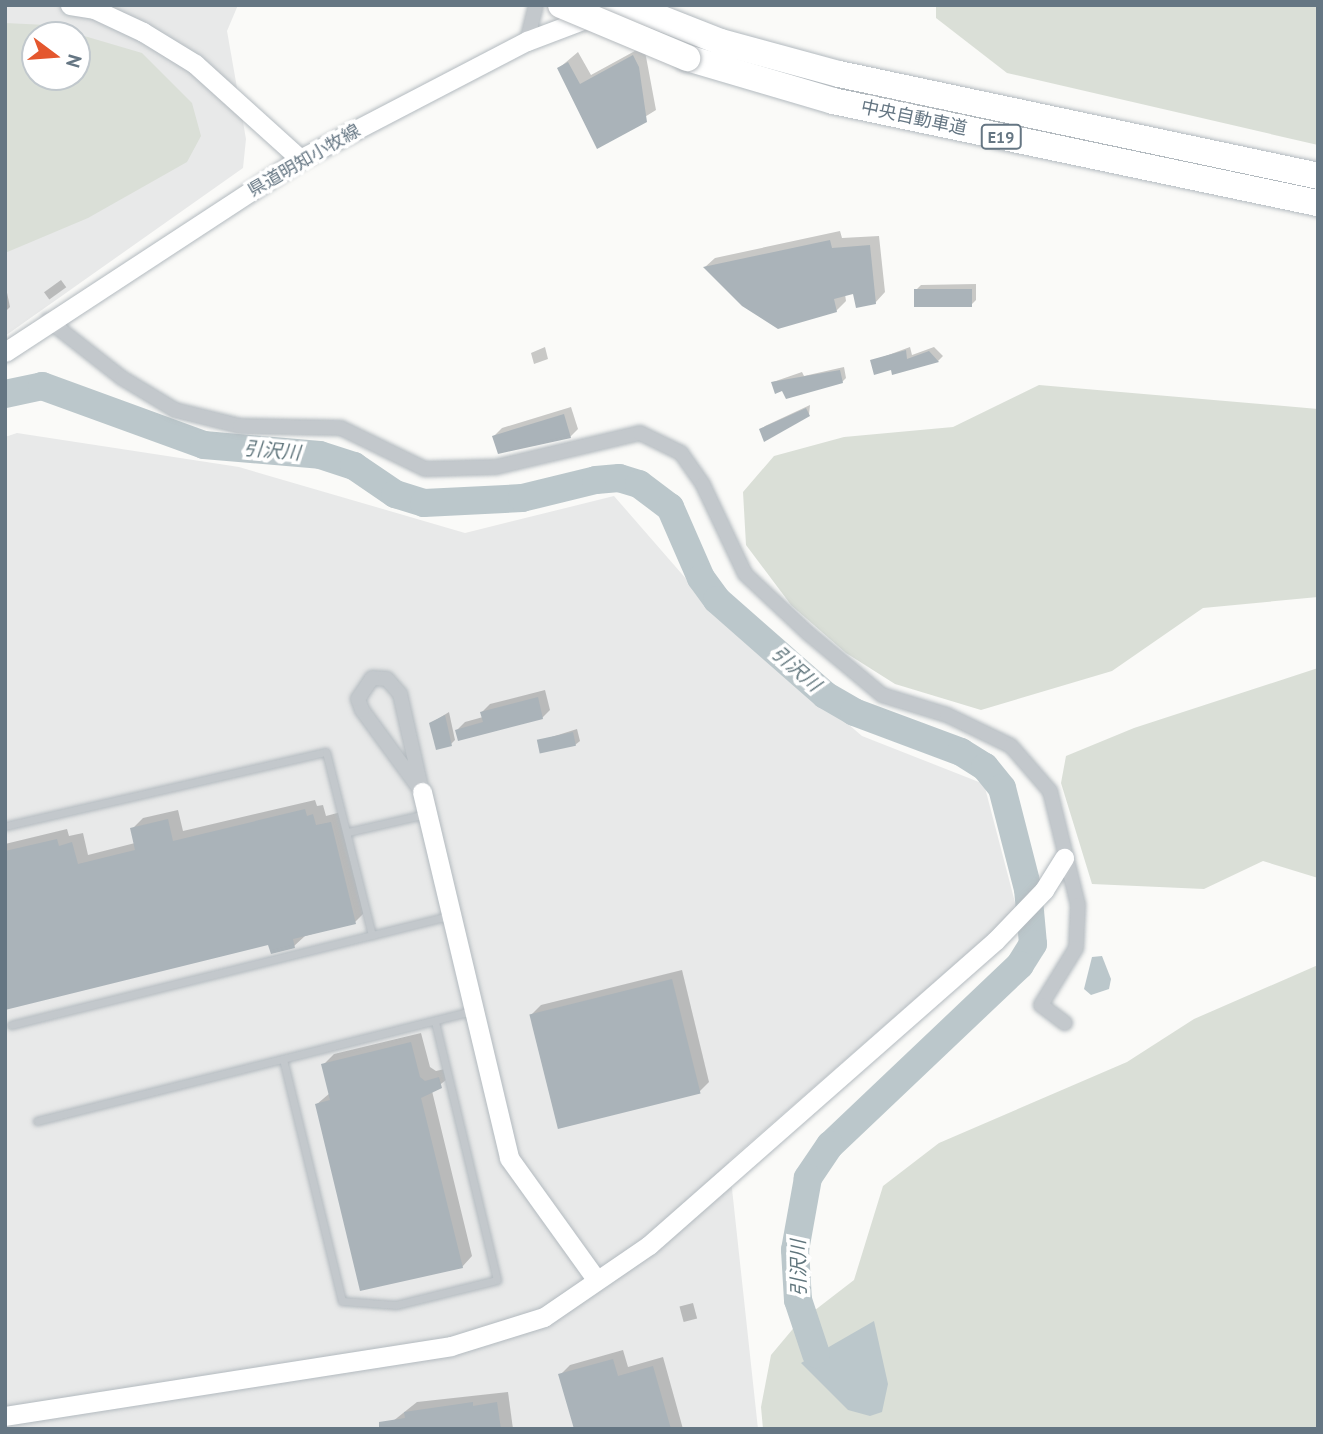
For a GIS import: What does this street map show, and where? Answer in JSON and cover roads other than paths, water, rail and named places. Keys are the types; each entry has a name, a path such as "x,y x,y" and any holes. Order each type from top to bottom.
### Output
{"highway":[{"name":"中央自動車道","path":"561,5 687,58 833,100 1318,203"},
{"name":"中央自動車道","path":"624,5 721,42 851,77 1318,176"}],"street":[{"path":"70,5 118,21 195,64 300,159"},
{"path":"527,41 536,5"},
{"name":"県道明知小牧線","path":"5,352 48,320 300,159 527,41 624,5"},
{"path":"48,320 122,378 175,410 240,426 341,428 425,469 496,467 640,433 681,453 702,485 746,574 809,634 882,695 947,715 1011,746 1051,792 1078,905 1076,948 1041,1005 1065,1023"},
{"path":"422,792 362,710 358,699 372,678 387,679 400,694 509,1158 596,1279"},
{"path":"8,1409 451,1346 544,1317 574,1300 596,1279 649,1245 984,950 1044,890 1065,858"}],"lane":[{"path":"5,827 326,752 372,935"},
{"path":"348,832 427,814"},
{"path":"11,1025 451,915"},
{"path":"37,1121 474,1011"},
{"path":"283,1059 342,1301 396,1305 497,1280 435,1021"}],"waterway":[{"name":"引沢川","path":"5,394 42,386 204,445 320,455 354,466 395,494 424,503 522,498 596,480 619,478 639,484 670,507 701,578 717,600 825,695 854,712 961,752 985,767 1002,788 1028,889 1033,944 1020,965 830,1145 808,1178 795,1250 798,1300 816,1354"}]}
